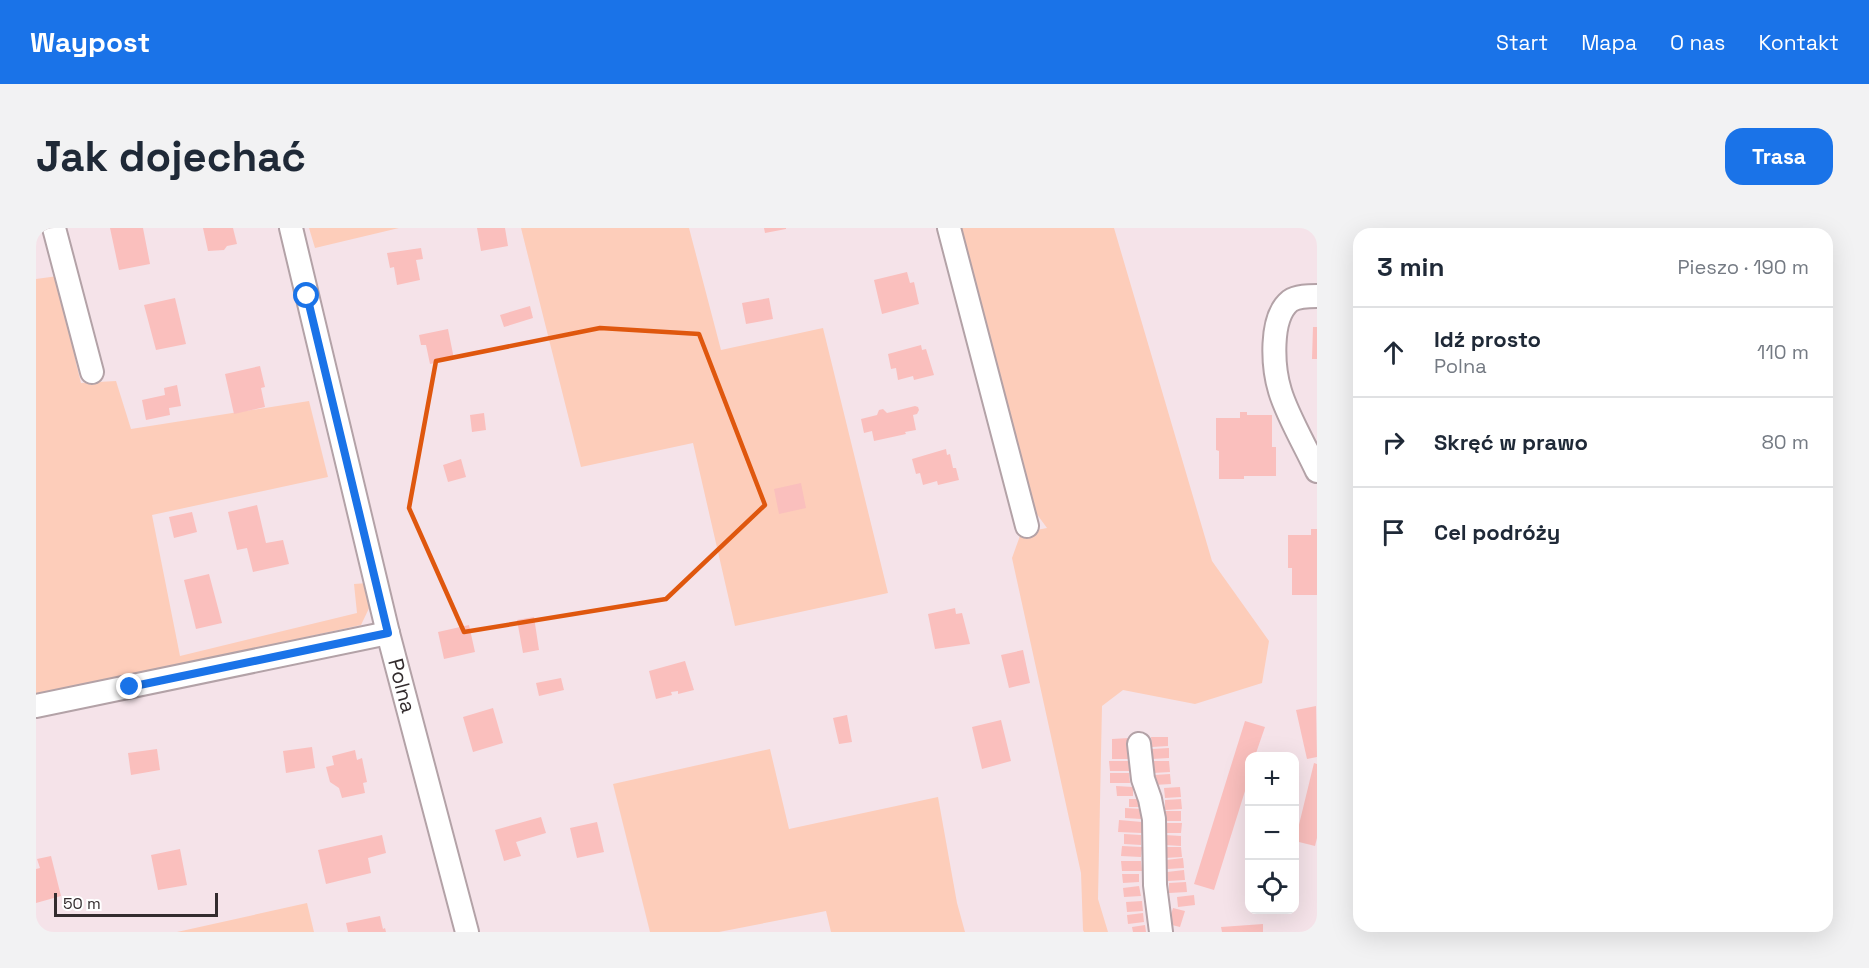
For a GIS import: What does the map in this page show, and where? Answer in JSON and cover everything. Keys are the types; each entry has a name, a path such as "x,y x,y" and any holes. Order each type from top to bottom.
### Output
{"street":[{"path":"54,228 92,372"},
{"name":"Polna","path":"291,228 388,633 467,932"},
{"path":"949,228 1027,526"},
{"path":"1317,296 1305,296 1290,301 1279,317 1274,365 1280,392 1317,471"},
{"path":"36,706 388,633"},
{"path":"1139,744 1143,779 1154,819 1155,885 1161,932"}],"highlighted area":[{"path":"600,328 699,334 765,505 666,599 464,632 409,508 436,361"}],"shaded area":[{"path":"309,228 399,228 315,248"},
{"path":"521,228 689,228 721,350 823,328 888,593 735,626 693,443 581,467"},
{"path":"960,228 1114,228 1212,561 1269,641 1262,683 1195,704 1123,690 1102,706 1098,899 1108,932 1084,932 1083,930 1081,873 1012,558 1021,533 1047,528 1033,509"},
{"path":"58,276 69,315 81,383 116,381 131,429 309,401 328,477 152,515 180,656 357,613 354,584 368,583 372,602 361,625 36,696 36,279"},
{"path":"770,749 789,829 938,797 957,903 965,932 831,932 826,911 719,932 650,932 613,784"},
{"path":"307,903 314,932 177,932"}],"building":[{"path":"110,228 143,228 150,264 119,270"},
{"path":"203,228 233,228 237,244 227,246 224,250 208,251"},
{"path":"477,228 505,228 508,246 481,251"},
{"path":"764,228 786,228 786,229 765,233"},
{"path":"421,248 423,259 416,260 420,280 397,285 394,267 390,268 387,253"},
{"path":"907,272 910,283 914,282 919,304 882,314 874,280"},
{"path":"175,298 186,344 156,350 144,305"},
{"path":"769,298 773,319 746,324 742,303"},
{"path":"530,306 533,318 504,327 500,315"},
{"path":"1313,327 1317,327 1317,359 1312,359"},
{"path":"448,329 454,359 430,364 426,345 421,345 419,335"},
{"path":"921,345 922,350 926,349 934,375 914,380 913,376 898,380 896,368 891,369 888,354"},
{"path":"260,366 265,387 261,388 265,407 234,414 225,374"},
{"path":"177,385 181,406 169,408 170,415 146,420 142,400 165,395 164,388"},
{"path":"915,406 919,410 913,415 916,430 874,441 872,431 864,433 861,419 877,415 879,410 883,409 887,413"},
{"path":"1240,412 1247,412 1247,415 1272,415 1272,447 1276,447 1276,476 1219,479 1216,418 1240,418"},
{"path":"484,413 486,430 472,432 470,415"},
{"path":"946,449 947,455 950,454 953,468 956,468 959,480 938,485 937,481 923,485 920,473 916,474 912,459"},
{"path":"461,459 466,477 448,482 443,465"},
{"path":"801,483 806,508 779,514 774,489"},
{"path":"257,505 266,543 283,540 289,564 253,572 247,548 237,550 228,512"},
{"path":"192,512 197,532 174,538 169,517"},
{"path":"1311,529 1317,529 1317,595 1292,595 1292,568 1288,568 1288,535 1311,535"},
{"path":"209,574 222,623 196,629 184,580"},
{"path":"955,608 956,614 962,613 970,644 935,649 928,614"},
{"path":"534,617 539,650 523,653 517,620"},
{"path":"469,625 475,652 444,659 438,632"},
{"path":"1023,650 1030,683 1009,688 1001,655"},
{"path":"685,661 694,690 678,694 678,691 671,692 672,695 656,699 649,671"},
{"path":"561,678 564,690 539,696 536,683"},
{"path":"1316,706 1317,757 1307,759 1296,710"},
{"path":"493,708 503,743 473,752 463,717"},
{"path":"847,715 852,742 839,744 833,718"},
{"path":"1001,720 1011,761 982,769 972,727"},
{"path":"1245,721 1265,727 1256,752 1245,752 1245,791 1214,890 1194,884"},
{"path":"1151,737 1168,737 1168,746 1152,747"},
{"path":"1129,738 1129,759 1112,759 1112,739"},
{"path":"312,747 315,768 286,773 283,751"},
{"path":"1169,748 1169,758 1152,759 1152,749"},
{"path":"157,749 160,770 131,775 128,753"},
{"path":"355,750 357,760 362,758 367,782 363,783 365,793 342,798 339,788 330,782 326,767 334,765 332,756"},
{"path":"1109,761 1129,761 1130,771 1110,771"},
{"path":"1153,761 1169,761 1170,772 1153,773"},
{"path":"1314,763 1317,764 1317,838 1315,846 1299,842 1299,825"},
{"path":"1110,773 1129,773 1130,783 1110,783"},
{"path":"1170,774 1171,784 1154,785 1154,775"},
{"path":"1116,786 1133,787 1133,796 1117,796"},
{"path":"1180,787 1181,797 1165,798 1164,788"},
{"path":"1129,799 1142,799 1142,807 1129,807"},
{"path":"1181,799 1182,809 1165,810 1165,800"},
{"path":"1125,808 1142,809 1141,819 1125,818"},
{"path":"1165,811 1181,811 1181,821 1165,821"},
{"path":"541,817 546,833 516,842 521,856 504,861 495,830"},
{"path":"1119,820 1142,822 1142,833 1118,832"},
{"path":"597,822 604,852 577,858 570,828"},
{"path":"1165,823 1182,823 1181,833 1165,833"},
{"path":"1124,834 1141,835 1141,845 1124,844"},
{"path":"382,835 386,853 368,858 371,873 326,884 318,850"},
{"path":"1165,835 1181,836 1181,846 1165,845"},
{"path":"1122,846 1142,847 1141,857 1121,856"},
{"path":"1165,847 1181,847 1182,857 1165,858"},
{"path":"180,849 187,885 158,890 151,855"},
{"path":"51,856 61,896 36,903 36,869 40,868 37,859"},
{"path":"1183,858 1184,868 1167,869 1166,860"},
{"path":"1121,861 1141,861 1142,871 1122,871"},
{"path":"1184,870 1185,880 1168,881 1167,872"},
{"path":"1122,874 1139,874 1139,882 1123,883"},
{"path":"1186,882 1187,892 1169,893 1169,883"},
{"path":"1139,886 1141,896 1124,897 1123,888"},
{"path":"1194,895 1195,905 1178,907 1177,897"},
{"path":"1142,901 1143,911 1127,912 1126,902"},
{"path":"1173,908 1185,911 1180,927 1168,924"},
{"path":"1143,913 1144,922 1128,924 1127,915"},
{"path":"380,916 386,932 348,932 346,923"},
{"path":"1263,924 1263,932 1222,932 1221,927"},
{"path":"1145,925 1146,932 1133,932 1132,927"}],"route":[{"path":"130,687 388,633 307,296"}]}
